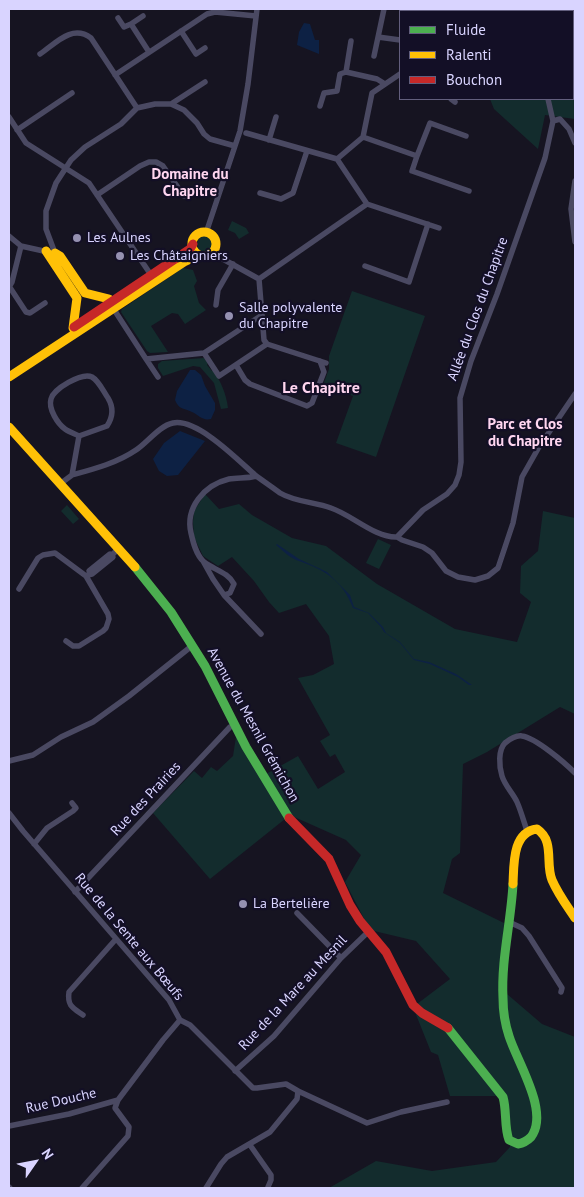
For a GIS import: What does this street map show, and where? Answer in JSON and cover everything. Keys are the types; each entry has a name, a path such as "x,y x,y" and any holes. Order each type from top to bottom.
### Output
{"street":[{"path":"206,233 235,146 248,84 257,9"},
{"path":"374,56 384,9"},
{"path":"115,75 207,14 215,12 256,16"},
{"path":"118,18 124,27 143,16"},
{"path":"131,24 149,52"},
{"path":"182,31 196,54 205,48"},
{"path":"40,54 71,33 84,33 91,38 137,108"},
{"path":"378,37 399,40"},
{"path":"346,72 351,41"},
{"path":"320,106 324,93 337,91 340,74 346,72 377,79 385,84"},
{"path":"337,159 363,138 372,93 399,75"},
{"path":"171,104 205,82"},
{"path":"17,130 72,93"},
{"name":"Allée du Clos du Chapitre","path":"397,537 424,510 447,494 455,485 459,474 462,462 460,398 471,361 545,158 553,120 548,100"},
{"path":"51,252 46,229 46,211 56,183 71,160 85,147 121,124 137,108 156,104 171,104 184,110 210,139 235,146"},
{"path":"9,117 26,142 89,184 151,275"},
{"path":"269,140 276,117"},
{"path":"553,120 560,119 569,129 575,143"},
{"path":"466,136 430,123 412,171 469,191"},
{"path":"246,133 337,159 367,204 439,228"},
{"path":"363,138 417,156"},
{"path":"260,193 281,199 293,193 308,151"},
{"path":"97,195 140,166 149,162 156,162 163,166 184,196 200,190 218,196"},
{"path":"575,182 571,209 575,242"},
{"path":"258,279 367,204"},
{"path":"364,266 409,282 428,224"},
{"path":"9,370 184,262 199,255 207,256 212,253 215,249 216,241 210,234 206,233 195,237 190,249 151,275 112,305"},
{"path":"9,236 21,246 51,252 60,256 81,295 74,330 9,377"},
{"path":"193,244 199,255"},
{"path":"21,246 9,286 26,312 30,313 46,303"},
{"path":"212,253 258,279"},
{"path":"216,305 218,290 233,264"},
{"path":"236,365 245,380 250,384 307,406 312,403 324,372 323,362 267,344 264,340 258,279"},
{"path":"81,295 108,300 158,377"},
{"path":"146,359 204,354 262,315"},
{"path":"204,354 219,376 267,344"},
{"path":"87,375 95,379 111,404 113,416 107,426 79,436 64,428 50,409 50,399 54,392 79,376 87,375"},
{"path":"60,484 72,475 98,468 127,456 173,423 184,423 216,441 237,457 256,476 282,494 332,508 354,518 376,532 397,537 423,547 432,553 446,572 458,577 475,580 488,576 498,568 513,523 522,478 539,447 575,394"},
{"name":"Avenue du Mesnil Grémichon","path":"9,427 60,484 115,552 149,583 193,645 250,754 290,819 329,859 350,905 368,932 386,952 413,1005 422,1013 448,1029 495,1086 502,1097 506,1109 507,1136 516,1144 524,1143 533,1136 537,1114 529,1082 507,1034 503,1012 503,968 518,850 521,838 527,831"},
{"path":"72,475 79,436"},
{"path":"256,476 247,479 230,479 213,486 199,497 192,511 190,528 194,544 212,579 224,595 261,634"},
{"path":"88,575 89,571 115,552"},
{"path":"19,589 38,558 49,553 55,553 88,575 108,614 108,624 102,631 79,646 73,646 66,641"},
{"path":"203,561 217,568 234,584 230,593 224,595"},
{"path":"9,761 32,755 61,736 93,722 193,645"},
{"name":"Rue des Prairies","path":"75,892 230,728 235,725"},
{"path":"575,773 564,762 523,736 517,736 504,744 500,751 501,774 504,782 517,801 527,831 537,829 543,832 547,838 549,871 553,885 575,918"},
{"path":"34,844 47,828 76,808 72,803"},
{"name":"Rue de la Sente aux Bœufs","path":"9,813 169,1000 180,1020 190,1025 253,1088 286,1084 298,1091"},
{"path":"297,912 341,958"},
{"path":"509,922 522,928 530,936 562,988 561,992"},
{"name":"Rue de la Mare au Mesnil","path":"236,1072 274,1036 341,958 368,932"},
{"path":"83,1016 70,1006 68,1000 69,992 116,939"},
{"path":"82,1188 128,1136 129,1127 115,1108 118,1100 180,1020"},
{"path":"206,1188 227,1158 270,1132 298,1099 298,1091 367,1123 401,1112 447,1102"},
{"name":"Rue Douche","path":"9,1126 69,1114 118,1100"},
{"path":"250,1145 270,1176 271,1180 268,1187"}],"green space":[{"path":"396,9 534,10 403,10"},
{"path":"575,43 575,119 545,115 538,149 494,109 490,100 574,100"},
{"path":"232,221 246,228 249,233 239,239 235,233 228,230"},
{"path":"202,236 208,236 213,241 211,250 202,252 197,247 197,241"},
{"path":"183,268 193,270 197,281 194,286 199,303 206,310 185,324 178,314 172,313 151,326 168,352 150,353 121,312 122,309"},
{"path":"352,291 425,316 376,457 336,443 353,396 323,385 329,369 329,356"},
{"path":"204,358 221,383 228,408 221,409 214,383 200,367 193,366 163,376 158,368 158,364 162,361"},
{"path":"205,494 219,509 239,504 252,515 292,538 326,546 377,584 455,629 517,642 531,602 520,593 521,566 538,551 543,511 575,518 575,714 560,707 487,752 463,764 460,853 452,859 443,893 504,923 500,988 542,1024 575,1037 575,1188 329,1188 376,1161 432,1171 496,1162 510,1147 509,1107 499,1096 450,1096 438,1055 431,1052 413,1007 450,979 416,941 370,930 345,882 361,855 346,840 292,816 266,774 298,756 318,789 345,772 335,754 330,757 320,741 330,735 298,678 313,675 334,664 329,636 306,604 279,613 232,557 218,566 203,556 194,537 193,522 194,511"},
{"path":"67,505 79,519 73,524 61,511"},
{"path":"378,539 391,545 379,569 366,563"},
{"path":"236,737 285,819 210,879 153,813 194,771 202,778 211,767 217,771 233,756"}],"water":[{"path":"304,23 310,24 315,40 319,40 319,54 297,45 299,32"},
{"path":"190,370 195,370 201,375 215,403 215,410 211,419 203,418 178,406 175,400 177,391"},
{"path":"180,431 205,441 178,475 167,476 159,471 153,459 164,443"},
{"path":"276,545 299,559 327,572 332,577 325,572 287,554"},
{"path":"338,583 350,595 354,607 369,613 383,627 386,633 400,642 414,659 429,662 456,674 472,685 430,664 414,660 400,643 384,632 368,613 353,608 349,598"}],"traffic: fast":[{"path":"135,567 171,612 205,666 246,747 289,818"},
{"path":"448,1028 503,1097 509,1140 518,1144 527,1141 536,1127 537,1114 530,1087 509,1036 503,1003 503,970 513,884"}],"traffic: slow":[{"path":"204,232 212,236 216,244 212,252 204,256 196,252 192,244 196,236 204,232"},
{"path":"46,251 77,298 73,328 75,331"},
{"path":"55,253 60,256 85,293 109,299 112,305"},
{"path":"9,377 184,262 199,255"},
{"path":"9,427 135,567"},
{"path":"513,884 514,859 519,843 529,831 537,829 543,834 548,846 552,880 575,918"}],"traffic: jam":[{"path":"74,327 190,249 193,244"},
{"path":"289,818 329,859 350,905 360,921 386,952 413,1005 422,1013 448,1028"}],"place":[{"name":"Les Aulnes","path":"77,238"},
{"name":"Les Châtaigniers","path":"120,256"},
{"name":"Salle polyvalente du Chapitre","path":"229,316"},
{"name":"La Bertelière","path":"243,904"}],"district":[{"name":"Domaine du Chapitre","path":"190,184"},
{"name":"Le Chapitre","path":"321,388"},
{"name":"Parc et Clos du Chapitre","path":"525,434"}]}
